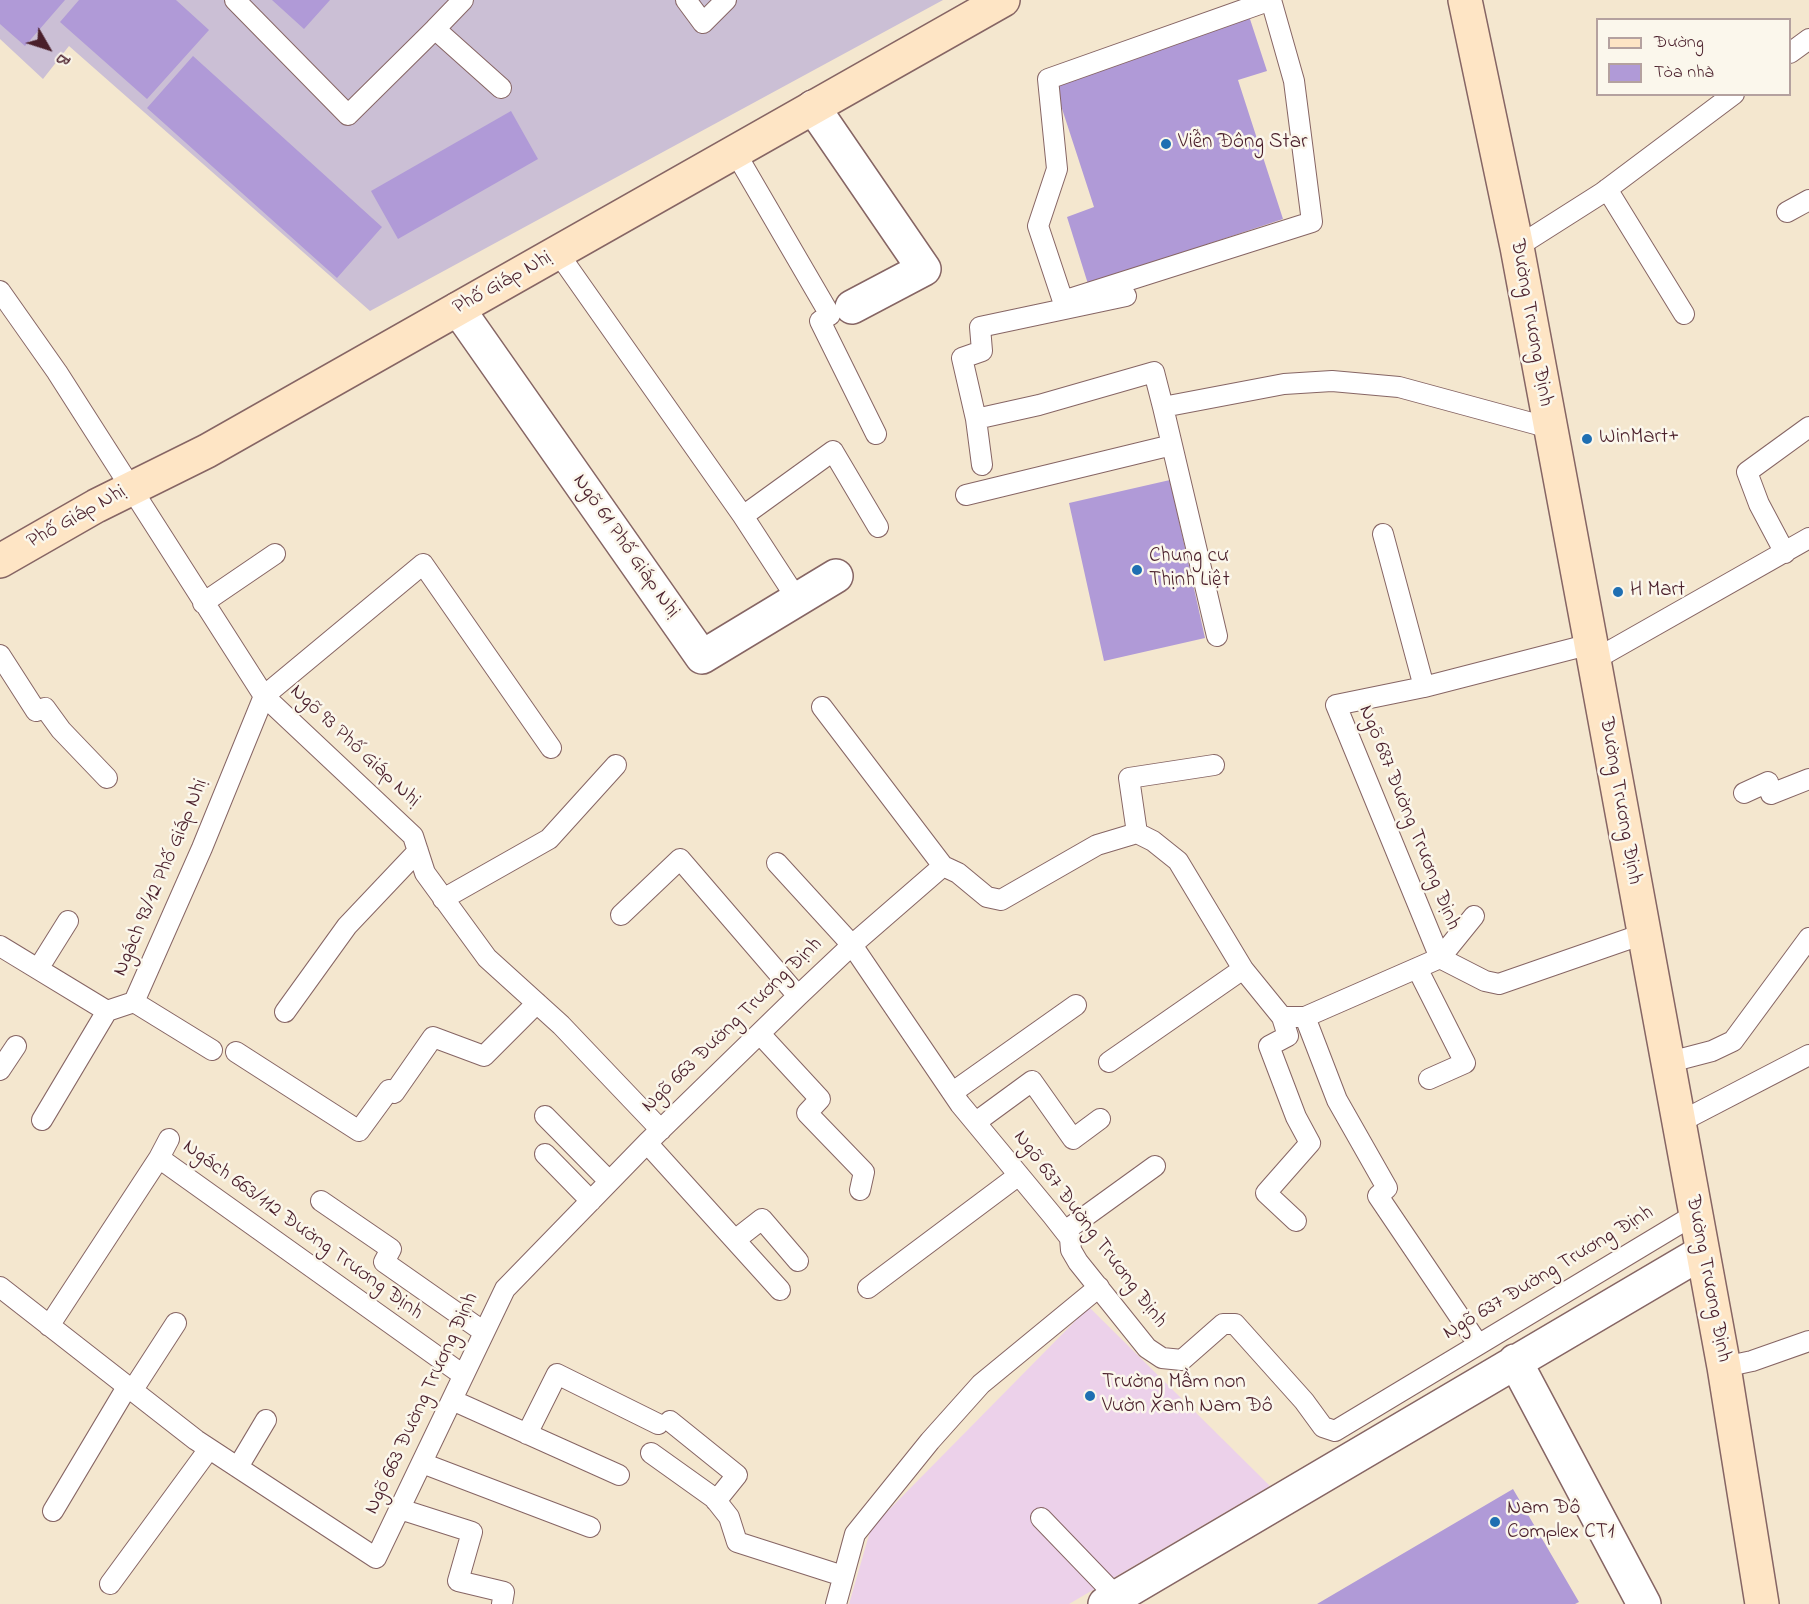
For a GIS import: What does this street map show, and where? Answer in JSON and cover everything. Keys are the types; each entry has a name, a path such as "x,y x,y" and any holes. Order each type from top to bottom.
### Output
{"main road":[{"name":"Phố Giáp Nhị","path":"0,561 131,488 207,451 1003,0"},
{"name":"Đường Trương Định","path":"1465,0 1517,247 1592,652 1701,1253 1724,1367 1762,1604"}],"street":[{"path":"813,107 924,269 852,307"},
{"name":"Ngõ 61 Phố Giáp Nhị","path":"459,309 702,657 836,576"},
{"path":"1111,1600 1701,1253"},
{"path":"1515,1361 1644,1604"}],"lane":[{"path":"235,0 348,116 463,0"},
{"path":"686,0 703,22 726,0"},
{"path":"1271,0 1294,81 1312,222 1063,301 1038,226 1057,169 1048,79 1271,0"},
{"path":"435,29 501,88"},
{"path":"1791,52 1809,39"},
{"path":"1517,247 1607,189 1731,96"},
{"path":"735,152 830,315 820,321 876,434"},
{"path":"1607,189 1684,314"},
{"path":"1787,212 1809,200"},
{"path":"558,253 743,516 797,599"},
{"name":"Ngõ 93 Phố Giáp Nhị","path":"0,291 131,488 264,696 413,836 425,873 487,958 537,1003 654,1136 735,1240 780,1290"},
{"path":"981,465 976,419 962,358 982,351 980,327 1126,296"},
{"path":"976,419 1039,405 1154,372 1218,636"},
{"path":"1163,407 1284,384 1332,381 1399,387 1550,428"},
{"path":"1785,553 1759,504 1747,472 1809,427"},
{"path":"966,495 1172,445"},
{"path":"743,516 833,451 878,528"},
{"path":"1383,534 1424,687"},
{"name":"Ngõ 687 Đường Trương Định","path":"1440,958 1336,705 1592,652 1785,553 1809,538"},
{"path":"203,603 275,554"},
{"path":"264,696 423,564 551,748"},
{"path":"0,655 36,711 45,708 61,730 106,778"},
{"name":"Ngách 93/12 Phố Giáp Nhị","path":"107,1011 134,1002 202,848 264,696"},
{"path":"822,707 943,866 958,873 987,897 1001,900 1097,845 1137,833 1153,841 1178,861 1243,969 1282,1017 1288,1036 1269,1046 1296,1117 1310,1143 1266,1193 1296,1221"},
{"path":"443,899 549,839 616,765"},
{"path":"1137,833 1129,778 1214,765"},
{"path":"1744,793 1768,782 1772,794 1809,779"},
{"path":"285,1012 347,926 418,851"},
{"path":"621,915 680,859 798,996"},
{"name":"Ngõ 637 Đường Trương Định","path":"777,863 852,945 953,1092 1065,1231 1078,1262 1147,1348 1162,1358 1182,1360 1223,1324 1235,1324 1304,1401 1323,1427 1335,1431 1694,1215"},
{"name":"Ngõ 663 Đường Trương Định","path":"0,1287 209,1449 376,1558 505,1288 654,1136 798,996 852,945 943,866"},
{"path":"1282,1017 1305,1017 1440,958 1474,916"},
{"path":"38,969 68,921"},
{"path":"1440,958 1485,981 1499,984 1643,934"},
{"path":"1666,1063 1712,1051 1733,1041 1809,938"},
{"path":"0,946 107,1011 42,1120"},
{"path":"1417,968 1465,1063 1429,1080"},
{"path":"1109,1062 1243,969"},
{"path":"134,1002 212,1050"},
{"path":"236,1052 359,1131 389,1090 394,1094 433,1037 484,1056 537,1003"},
{"path":"953,1092 1076,1005"},
{"path":"1305,1017 1337,1100 1387,1188 1378,1196 1478,1344"},
{"path":"759,1034 820,1099 807,1113 864,1172 860,1190"},
{"path":"0,1070 16,1046"},
{"path":"1678,1123 1809,1055"},
{"path":"976,1122 1032,1081 1073,1139 1100,1119"},
{"path":"545,1116 609,1181"},
{"path":"159,1158 169,1139"},
{"path":"545,1154 591,1201"},
{"name":"Ngách 663/112 Đường Trương Định","path":"49,1326 159,1158 463,1375"},
{"path":"1065,1231 1155,1166"},
{"path":"868,1288 1019,1175"},
{"path":"321,1201 392,1249 384,1262 484,1332"},
{"path":"735,1240 762,1219 798,1262"},
{"path":"836,1604 855,1534 930,1441 981,1384 1098,1287"},
{"path":"53,1512 130,1389 176,1323"},
{"path":"1724,1367 1752,1361 1809,1341"},
{"path":"526,1434 557,1374 664,1423 737,1475 716,1501"},
{"path":"452,1400 619,1475"},
{"path":"238,1467 266,1420"},
{"path":"110,1584 209,1449"},
{"path":"651,1453 716,1501 729,1517 737,1542 843,1576"},
{"path":"422,1463 590,1527"},
{"path":"400,1509 472,1532 456,1588 504,1592 502,1604"},
{"path":"1041,1518 1111,1600"}],"shaded area":[{"path":"0,0 943,0 370,311 69,46 43,79 0,39"},
{"name":"Trường Mầm non Vườn Xanh Nam Đô","path":"1089,1307 1270,1486 1069,1604 849,1604 871,1528"}],"building":[{"path":"0,0 65,0 25,46 0,24"},
{"path":"79,0 176,0 209,30 147,99 60,22"},
{"path":"272,0 330,0 304,29"},
{"name":"Viễn Đông Star","path":"1248,13 1267,71 1238,80 1283,219 1088,284 1067,217 1094,207 1052,78"},
{"path":"193,56 382,227 337,278 147,108"},
{"path":"511,111 538,159 398,239 371,191"},
{"name":"Chung cư Thịnh Liệt","path":"1170,480 1205,638 1104,661 1069,503"},
{"name":"Nam Đô Complex CT1","path":"1513,1489 1579,1602 1575,1604 1317,1604"}],"place":[{"name":"Viễn Đông Star","path":"1166,144"},
{"name":"WinMart+","path":"1587,439"},
{"name":"Chung cư Thịnh Liệt","path":"1137,570"},
{"name":"H Mart","path":"1618,592"},
{"name":"Trường Mầm non Vườn Xanh Nam Đô","path":"1090,1396"},
{"name":"Nam Đô Complex CT1","path":"1495,1522"}]}
